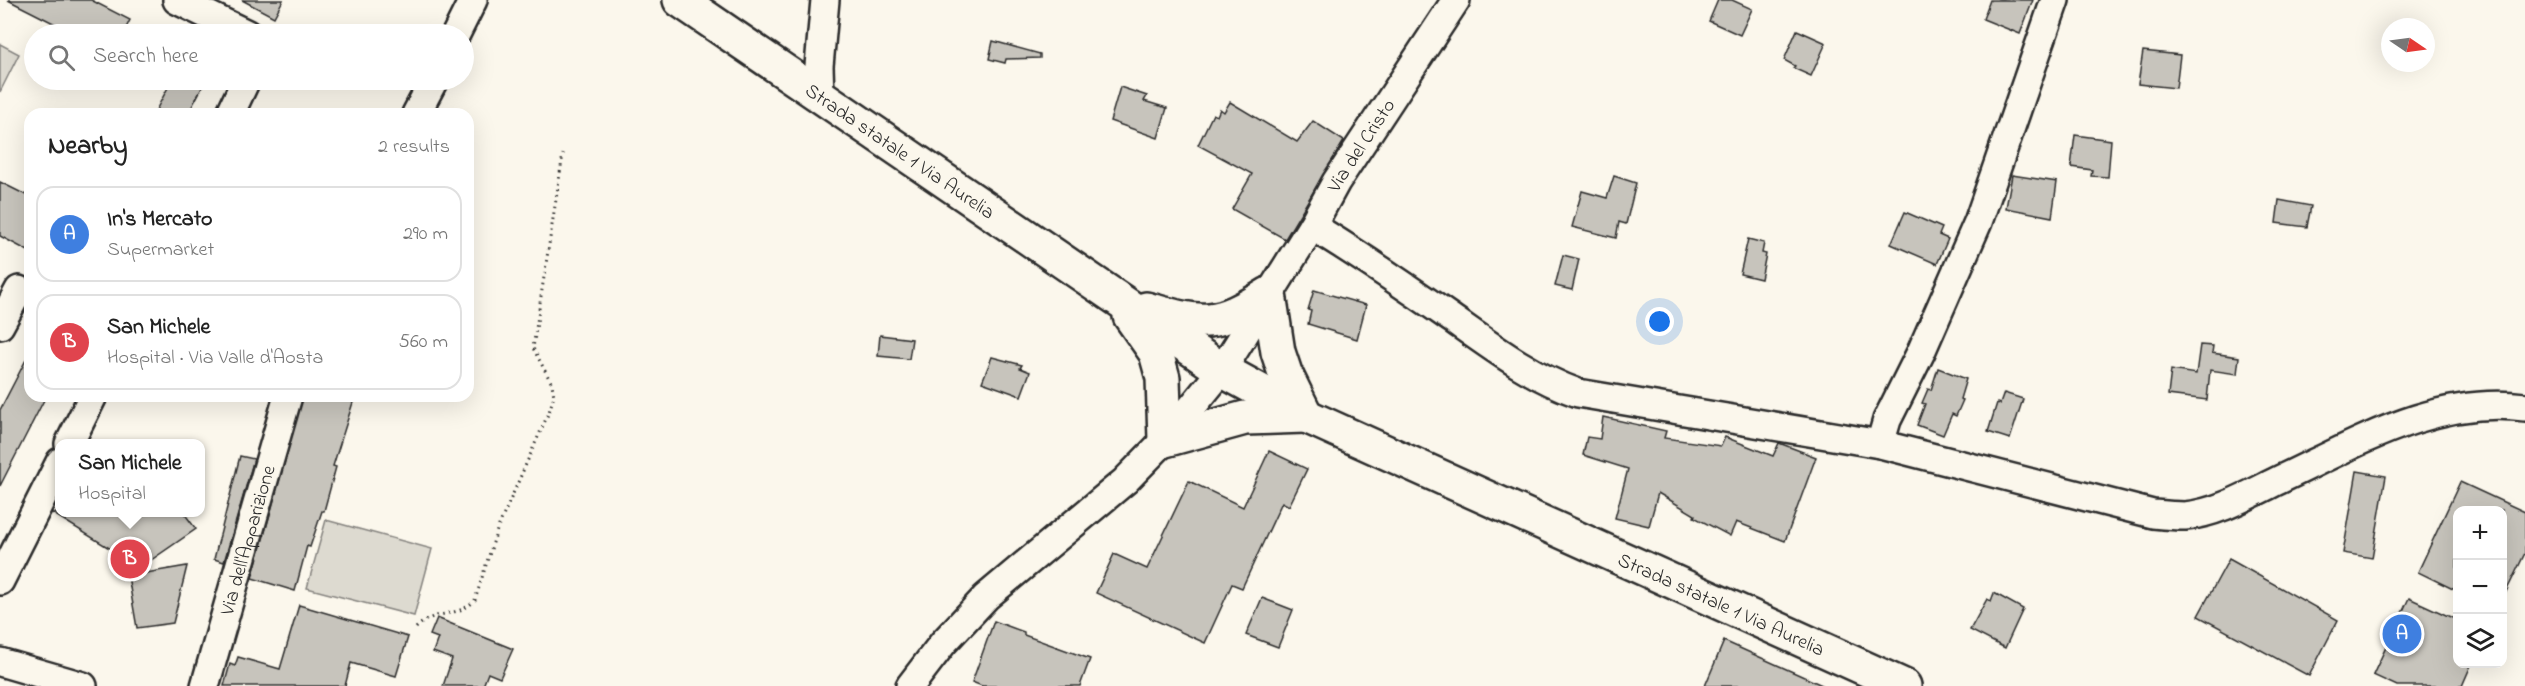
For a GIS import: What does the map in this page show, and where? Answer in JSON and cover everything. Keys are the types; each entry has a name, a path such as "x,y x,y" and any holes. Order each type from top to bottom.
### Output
{"main road":[{"name":"Strada statale 1 Via Aurelia","path":"680,0 820,98 1222,370 1306,416 1904,686"},
{"path":"1269,294 1278,352 1285,373 1306,416 1245,418 1165,440 1163,378 1155,353 1121,303 1191,322 1206,322 1239,312 1269,294"}],"street":[{"path":"177,0 208,7 233,24"},
{"path":"461,24 473,0"},
{"path":"820,98 819,66 825,0"},
{"name":"Via del Cristo","path":"910,686 943,643 986,597 1088,515 1165,440 1222,370 1312,226 1336,182 1456,0"},
{"path":"1880,444 1887,420 1921,352 1978,222 2055,0"},
{"path":"233,108 241,90"},
{"path":"419,108 429,90"},
{"path":"1312,226 1364,258 1521,367 1550,383 1578,393 1880,444 2153,514 2186,516 2221,507 2406,420 2446,411 2508,405 2525,407"},
{"path":"0,325 16,288"},
{"path":"72,439 90,402"},
{"name":"Via dell'Apparizione","path":"205,686 286,402"},
{"path":"0,580 55,472"},
{"path":"13,669 83,686"}],"path":[{"path":"416,628 426,618 467,609 475,600 497,530 554,396 552,384 533,348 563,154"}],"shaded area":[{"path":"0,44 19,54 0,92"},
{"path":"326,520 432,549 414,616 307,588"}],"building":[{"path":"8,0 91,0 130,20 128,24 55,24"},
{"path":"242,0 283,0 274,17"},
{"path":"1718,0 1732,0 1752,9 1740,35 1709,21"},
{"path":"1990,0 2033,0 2020,34 1983,19"},
{"path":"1797,30 1826,43 1811,76 1793,68 1795,66 1784,60"},
{"path":"993,41 1040,54 1040,58 1006,59 1005,63 989,59"},
{"path":"2143,51 2180,55 2176,88 2138,84"},
{"path":"1120,87 1147,96 1144,101 1167,108 1158,138 1110,121"},
{"path":"167,90 201,90 191,108 157,108"},
{"path":"1230,102 1297,142 1313,121 1344,141 1285,239 1232,209 1252,174 1198,145 1213,114 1217,116 1220,109 1224,112"},
{"path":"2075,135 2111,140 2108,177 2091,176 2092,170 2071,167"},
{"path":"2012,175 2057,182 2052,217 2006,208"},
{"path":"1614,176 1636,183 1626,224 1619,222 1616,238 1572,227 1582,191 1607,198"},
{"path":"0,182 24,194 24,249 0,236"},
{"path":"2279,200 2311,206 2307,227 2276,223"},
{"path":"1905,212 1942,228 1939,235 1948,239 1937,264 1891,244"},
{"path":"1748,239 1764,243 1762,253 1766,254 1761,279 1740,274"},
{"path":"1563,255 1579,259 1572,290 1555,286"},
{"path":"1314,290 1366,305 1357,339 1308,324 1311,311 1308,310"},
{"path":"880,335 912,339 909,359 878,356"},
{"path":"2200,345 2213,346 2212,353 2239,357 2237,374 2210,370 2207,400 2168,395 2171,370 2196,374"},
{"path":"992,357 1022,365 1020,368 1030,372 1021,396 982,382"},
{"path":"24,364 24,402 43,402 0,486 0,410"},
{"path":"1938,368 1966,379 1960,399 1963,400 1956,416 1952,414 1943,435 1917,425 1925,404 1922,403 1928,389 1931,390"},
{"path":"2004,393 2023,399 2010,439 1988,432 1997,403 2000,404"},
{"path":"301,402 353,402 333,466 336,467 324,511 322,511 310,547 307,546 295,591 252,578"},
{"path":"1603,417 1666,431 1664,438 1721,446 1725,437 1773,456 1779,443 1816,457 1785,541 1736,522 1730,536 1694,517 1695,515 1658,493 1649,526 1615,518 1628,469 1583,455 1587,437 1600,439"},
{"path":"1269,451 1307,469 1289,506 1282,502 1242,588 1232,584 1205,643 1096,593 1114,554 1147,569 1189,481 1243,507"},
{"path":"240,456 254,459 224,562 214,559"},
{"path":"2357,471 2386,476 2372,558 2343,553"},
{"path":"2460,482 2525,512 2525,553 2507,590 2507,506 2453,506 2453,589 2418,572"},
{"path":"59,517 187,517 196,529 128,576 111,549"},
{"path":"2229,559 2338,620 2309,676 2198,616"},
{"path":"187,566 173,623 137,628 128,576"},
{"path":"1994,593 2023,609 2005,648 1970,630 1987,599 1991,601"},
{"path":"1262,598 1293,610 1278,647 1246,635"},
{"path":"2409,598 2453,618 2453,668 2470,668 2462,686 2397,686 2373,675"},
{"path":"299,605 408,637 396,676 351,663 345,686 224,686 230,664 235,666 238,657 280,669"},
{"path":"437,618 513,649 500,678 488,673 483,686 443,686 452,659 433,652 438,638 430,635"},
{"path":"994,621 1024,632 1024,635 1090,659 1080,686 982,686 972,682"},
{"path":"1724,641 1824,686 1705,686"}],"place":[{"name":"San Michele","path":"130,559"},
{"name":"In's Mercato","path":"2402,634"}]}
